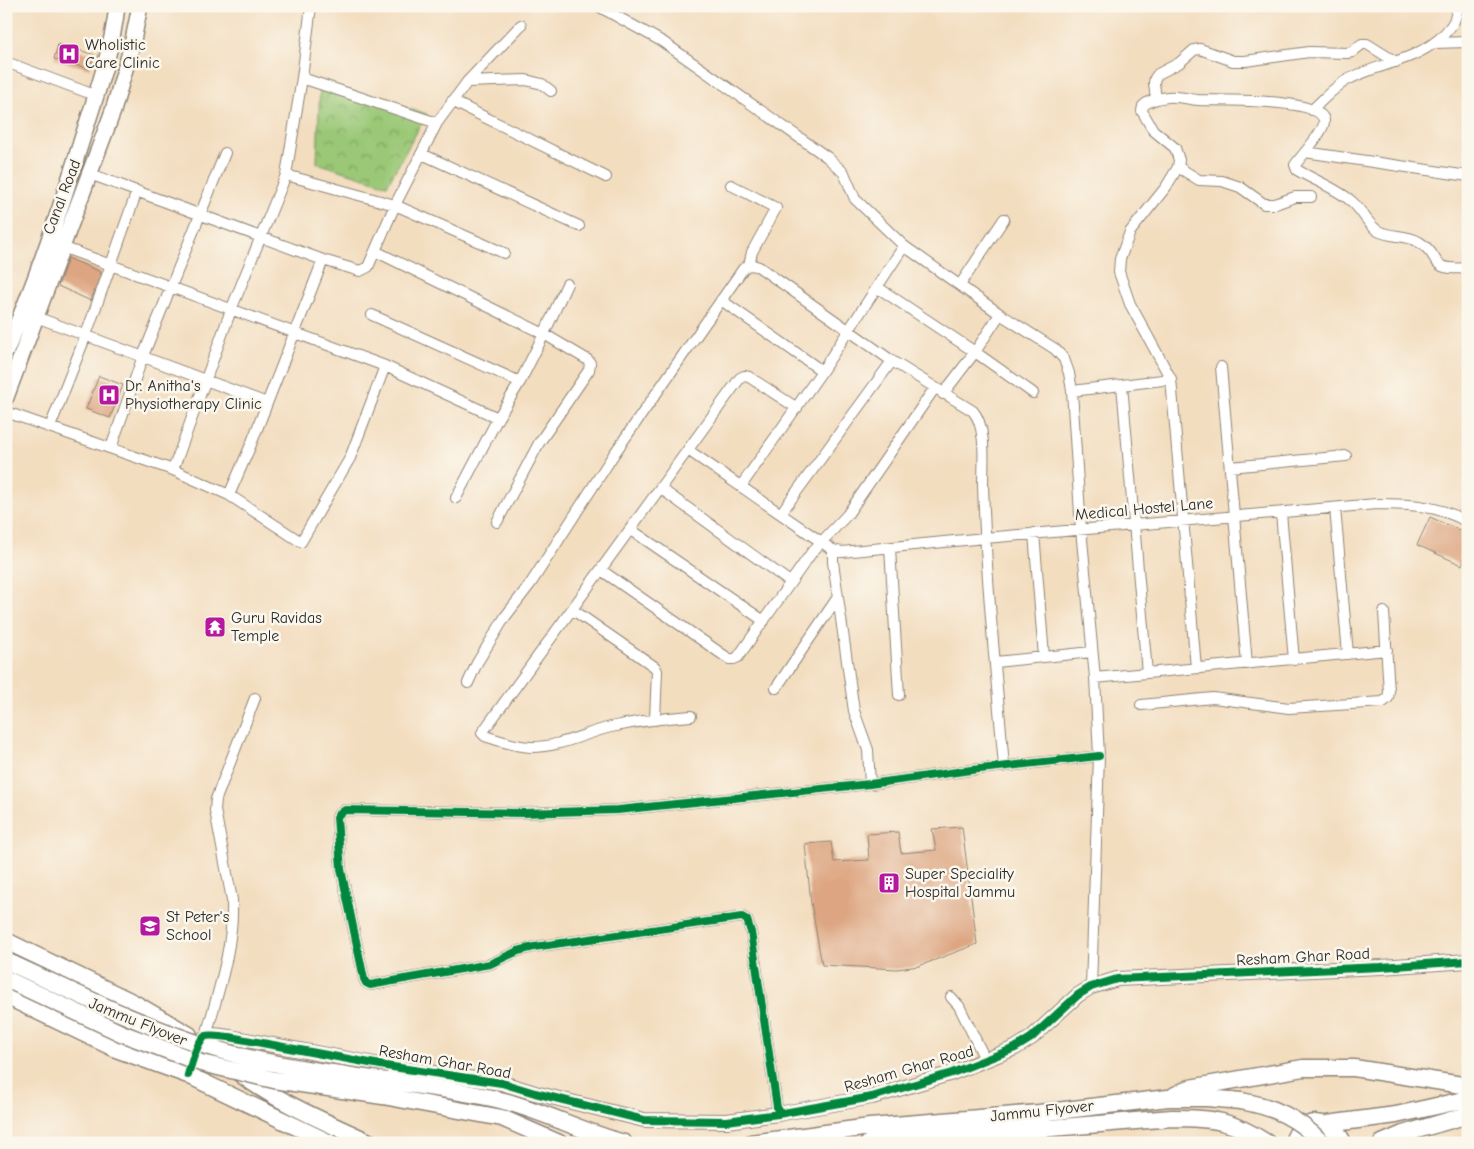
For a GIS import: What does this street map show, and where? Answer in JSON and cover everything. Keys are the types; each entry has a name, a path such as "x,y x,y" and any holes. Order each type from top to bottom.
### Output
{"main road":[{"name":"Canal Road","path":"6,352 23,312 97,96 110,47 117,6"},
{"name":"Canal Road","path":"6,397 113,111 132,45 140,6"},
{"path":"6,941 132,1002 203,1039 251,1082 313,1116 371,1143"},
{"name":"Jammu Flyover","path":"6,961 127,1016 207,1047 274,1064 386,1080 504,1102 539,1112 604,1138 624,1143"},
{"name":"Jammu Flyover","path":"6,979 121,1033 201,1062 274,1080 383,1096 502,1118 559,1143"},
{"path":"6,996 116,1049 188,1075 330,1143"},
{"path":"1168,1098 1190,1088 1303,1068 1354,1068 1468,1086"},
{"name":"Jammu Flyover","path":"751,1143 870,1127 1168,1098 1207,1098 1262,1105 1289,1116 1310,1130 1322,1143"},
{"path":"1273,1143 1296,1137 1312,1124 1327,1124 1396,1115 1468,1099"},
{"path":"1382,1143 1403,1134 1468,1115"},
{"name":"Jammu Flyover","path":"870,1143 1181,1118 1207,1118 1233,1124 1248,1130 1266,1143"},
{"path":"1327,1124 1335,1129 1343,1143"}],"street":[{"path":"173,470 231,310 286,175 302,78 311,6"},
{"path":"598,6 662,42 827,157 844,173 855,199 904,246 1000,314 1055,349 1064,359 1069,372 1072,391 1081,529 1095,678 1099,756 1092,987"},
{"path":"1312,110 1340,84 1349,79 1418,53 1434,43 1447,32 1454,21 1458,6"},
{"path":"90,174 323,260 360,271 368,267 394,205 437,123 467,82 521,25"},
{"path":"1434,43 1468,42"},
{"path":"1156,99 1154,83 1158,74 1179,63 1194,50 1200,49 1233,61 1245,61 1309,52 1347,53 1352,52 1362,44 1367,44 1396,62"},
{"path":"6,62 97,96"},
{"path":"302,78 437,123"},
{"path":"467,82 533,81 542,84 551,91"},
{"path":"1196,668 1171,380 1130,304 1119,272 1120,259 1130,232 1166,187 1178,167 1179,160 1175,148 1153,130 1142,110 1143,106 1156,99 1177,96 1197,100 1258,100 1312,110 1322,116 1323,128 1295,165 1297,170 1352,201 1378,231 1416,240 1425,246 1435,262 1443,267 1450,269 1468,268"},
{"path":"452,101 606,177"},
{"path":"1305,152 1468,176"},
{"path":"111,448 143,356 225,153"},
{"path":"422,154 579,226"},
{"path":"1178,167 1199,180 1222,181 1240,186 1264,204 1275,204 1295,197 1311,196"},
{"path":"286,175 394,205 504,253"},
{"path":"468,683 477,663 505,617 531,583 614,454 743,269 749,265 752,252 776,208 731,185"},
{"path":"50,427 86,336 137,191"},
{"path":"960,285 1004,219"},
{"path":"741,486 797,408 904,246"},
{"path":"62,247 385,366 498,418"},
{"path":"376,251 544,334 588,360 590,367 539,443 497,522"},
{"path":"229,495 323,260"},
{"path":"749,265 759,267 892,361 972,411 978,418 981,425 985,538 1004,766"},
{"path":"456,498 498,418 520,382 567,284"},
{"path":"877,287 1033,393"},
{"path":"721,300 822,371"},
{"path":"943,394 975,352 1000,314"},
{"path":"372,315 520,382"},
{"path":"36,317 267,403"},
{"path":"781,513 892,361"},
{"path":"6,412 173,470 229,495 301,542 350,458 385,366"},
{"path":"1221,367 1246,664"},
{"path":"691,716 610,728 540,746 514,745 483,735 484,730 740,378 744,376 750,377 797,408"},
{"path":"1072,391 1171,380"},
{"path":"1122,385 1147,673"},
{"path":"601,570 729,659 738,657 790,582 822,542 847,515 934,389"},
{"path":"688,450 833,550 833,562 855,717 868,750 870,784"},
{"path":"1230,467 1346,456"},
{"path":"660,488 790,582"},
{"name":"Medical Hostel Lane","path":"833,550 853,552 1034,533 1376,504 1422,505 1442,510 1468,522"},
{"path":"1335,508 1348,654"},
{"path":"1281,513 1294,660"},
{"path":"630,529 764,621"},
{"path":"1034,533 1044,657"},
{"path":"890,548 899,695"},
{"path":"776,688 838,597"},
{"path":"572,610 656,667 655,720"},
{"path":"1141,705 1213,698 1289,708 1383,702 1389,696 1384,612"},
{"path":"1095,678 1387,650"},
{"path":"996,662 1092,652"},
{"path":"188,1075 203,1039 221,982 232,927 232,900 215,810 216,799 255,698"},
{"path":"778,1114 751,932 747,920 742,917 534,948 518,951 490,964 370,985 364,979 341,869 338,852 338,814 345,810 524,813 618,810 870,784 1004,766 1099,756"},
{"name":"Resham Ghar Road","path":"203,1039 230,1037 386,1066 502,1083 644,1120 727,1121 872,1097 986,1061 1015,1048 1031,1038 1065,1005 1092,987 1117,979 1381,967 1468,961"},
{"path":"951,998 959,1006 986,1061"}],"green space":[{"path":"320,82 427,114 387,185 317,163"}],"building":[{"path":"58,44 95,55 90,69 54,59"},
{"path":"68,258 101,272 91,301 58,286"},
{"path":"99,376 123,385 110,418 86,409"},
{"path":"1430,517 1468,534 1468,552 1462,565 1417,545"},
{"name":"Super Speciality Hospital Jammu","path":"962,827 977,944 919,966 897,969 822,965 811,903 805,844 831,842 834,862 869,860 867,834 898,832 901,853 936,850 932,829"}],"cycle path":[{"path":"778,1114 751,932 747,920 742,917 534,947 518,951 490,964 370,985 364,979 341,869 338,815 345,810 524,813 618,810 870,784 971,770 1099,756"},
{"path":"188,1075 200,1042 206,1036 215,1035 386,1066 502,1083 644,1120 727,1121 872,1097 952,1073 1015,1048 1031,1038 1078,995 1091,987 1117,979 1381,967 1468,961"}],"place":[{"name":"Wholistic Care Clinic","path":"69,54"},
{"name":"Dr. Anitha's Physiotherapy Clinic","path":"109,395"},
{"name":"Guru Ravidas Temple","path":"215,627"},
{"name":"Super Speciality Hospital Jammu","path":"889,883"},
{"name":"St Peter's School","path":"150,926"}]}
